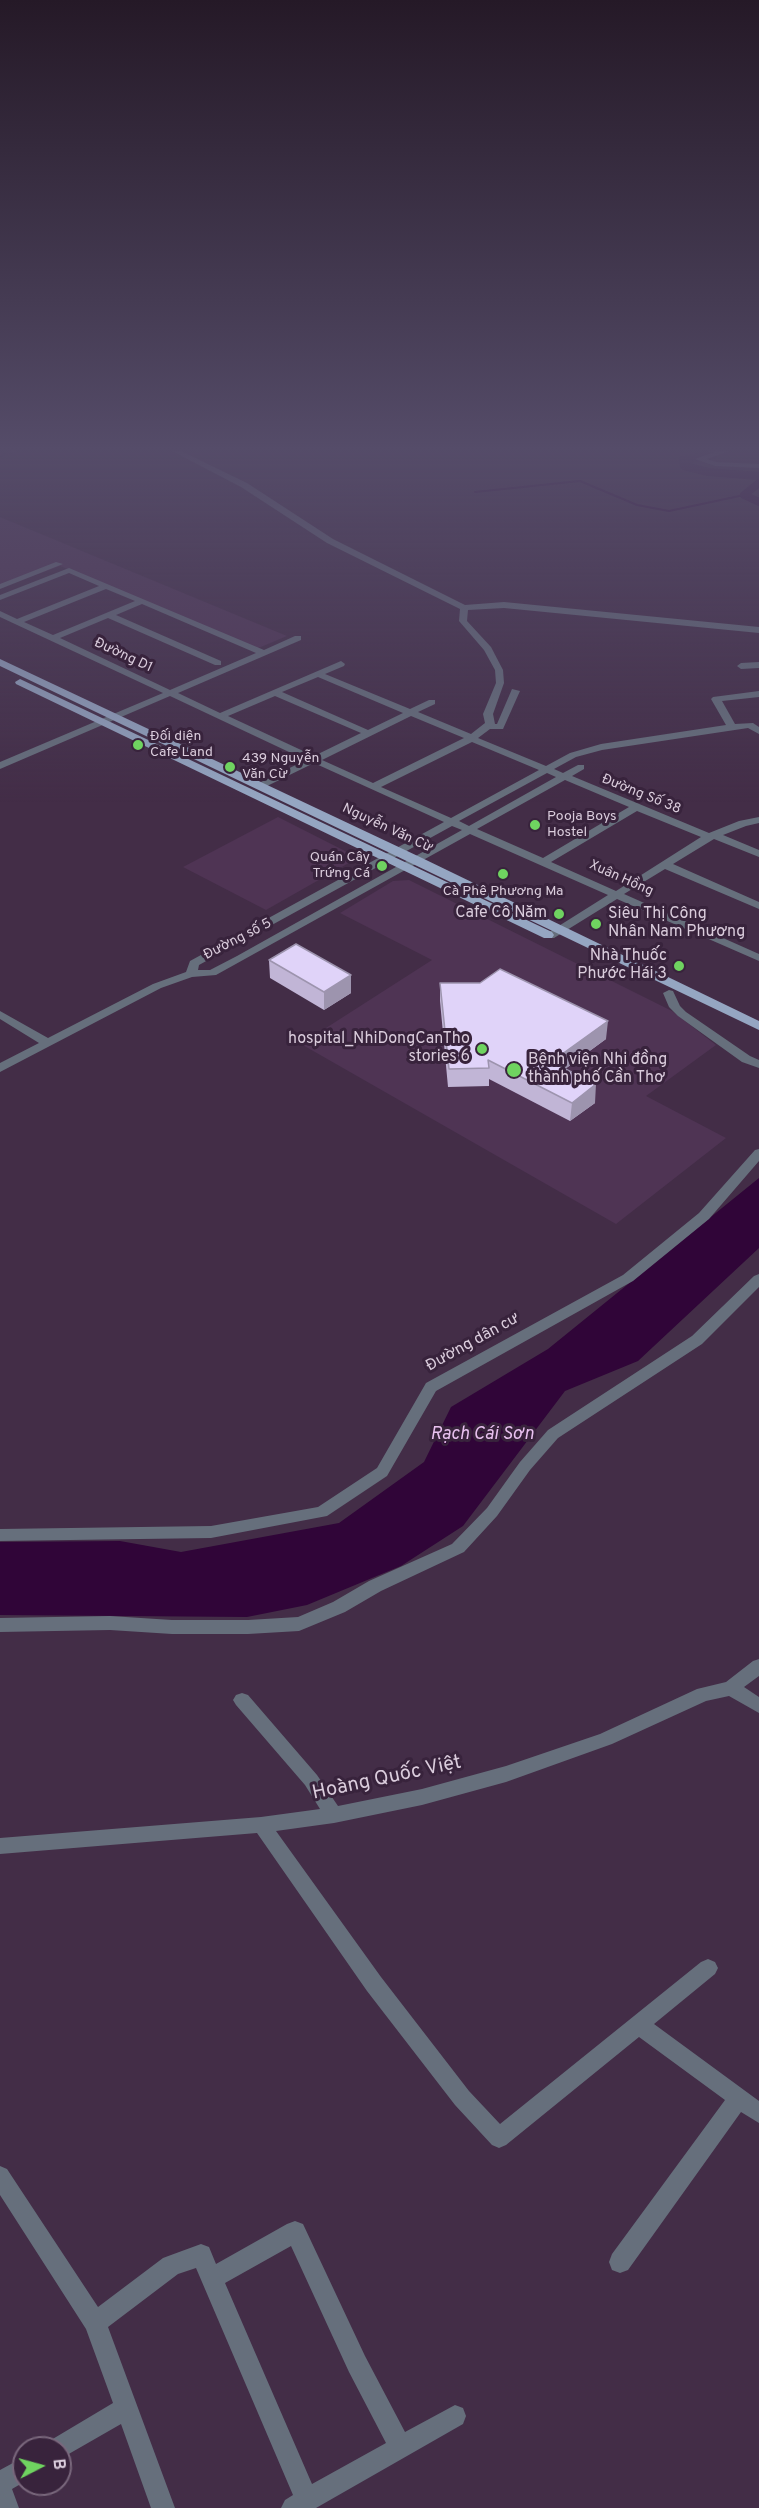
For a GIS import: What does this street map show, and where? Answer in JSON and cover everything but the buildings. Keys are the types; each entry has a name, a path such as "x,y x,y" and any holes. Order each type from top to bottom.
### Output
{"main road":[{"name":"Nguyễn Văn Cừ","path":"0,662 246,793 403,867 555,933 757,1030"},
{"name":"Nguyễn Văn Cừ","path":"0,673 260,786 418,860 669,993 757,1030"},
{"path":"246,793 260,786"}],"street":[{"path":"0,587 49,568"},
{"path":"384,568 464,608 504,605 759,630"},
{"path":"0,598 69,570 262,652"},
{"path":"17,622 106,586"},
{"path":"52,638 143,601"},
{"path":"464,608 463,621 488,649 499,670 500,683 488,714 489,726"},
{"name":"Đường D1","path":"0,614 314,759"},
{"path":"108,615 218,663"},
{"path":"0,766 164,691 298,638"},
{"path":"164,691 252,648"},
{"path":"220,717 341,664"},
{"path":"741,666 759,665"},
{"name":"Đường Số 38","path":"318,674 562,778 759,854"},
{"path":"373,787 472,738 489,726 500,727 515,691"},
{"path":"276,693 368,733"},
{"path":"732,727 716,699 759,694"},
{"path":"260,786 432,702"},
{"path":"0,758 104,717"},
{"name":"Đường số 5","path":"581,767 212,973 191,974 194,963 386,858 401,852 573,755 601,747 732,727 750,725 759,731"},
{"name":"Xuân Hồng","path":"314,759 759,958"},
{"path":"546,861 636,807"},
{"path":"555,933 711,836 743,823 759,820"},
{"path":"666,865 759,906"},
{"path":"0,1068 157,986 191,974"},
{"path":"669,993 675,1007 682,1014 746,1059 759,1064"},
{"path":"0,1014 47,1043"},
{"name":"Đường dân cư","path":"0,1535 211,1532 322,1512 382,1472 431,1387 628,1278 704,1216 759,1153"},
{"path":"0,1625 110,1623 172,1627 248,1627 299,1624 339,1607 375,1586 458,1548 492,1512 525,1466 553,1434 697,1340 759,1279"},
{"name":"Hoàng Quốc Việt","path":"0,1846 261,1826 334,1815 422,1797 506,1774 606,1739 703,1694 730,1688 759,1666"},
{"path":"730,1688 759,1706"},
{"path":"242,1700 311,1780 334,1815"},
{"path":"261,1826 374,1984 462,2098 499,2138 708,1968"},
{"path":"638,2024 759,2113"},
{"path":"620,2262 739,2098"},
{"path":"0,2176 95,2323 163,2508"},
{"path":"212,2278 295,2232 357,2364 401,2447"},
{"path":"95,2323 171,2266 196,2255 203,2257 300,2504 455,2416"},
{"path":"72,2440 127,2408"},
{"path":"0,2488 7,2508"}],"shaded area":[{"path":"0,568 54,568 0,588"},
{"path":"65,568 123,568 287,636 256,649"},
{"path":"278,817 349,853 354,860 266,910 183,867"},
{"name":"Bệnh viện Nhi đồng thành phố Cần Thơ","path":"409,880 672,1011 716,1045 646,1096 726,1138 616,1224 301,1044 432,960 340,913 393,881"}],"water":[{"name":"Rạch Cái Sơn","path":"759,1178 759,1248 638,1361 565,1391 463,1526 401,1566 307,1605 247,1617 0,1615 0,1542 120,1541 181,1552 339,1523 424,1462 451,1407 548,1349"}],"place":[{"name":"Đối diện Cafe Land","path":"138,745"},
{"name":"439 Nguyễn Văn Cừ","path":"230,767"},
{"name":"Pooja Boys Hostel","path":"535,825"},
{"name":"Quán Cây Trứng Cá","path":"382,866"},
{"name":"Cà Phê Phương Ma","path":"503,874"},
{"name":"Cafe Cô Năm","path":"559,914"},
{"name":"Siêu Thị Công Nhân Nam Phương","path":"596,924"},
{"name":"Nhà Thuốc Phước Hái 3","path":"679,966"},
{"name":"hospital_NhiDongCanTho stories 6","path":"482,1049"},
{"name":"Bệnh viện Nhi đồng thành phố Cần Thơ","path":"514,1070"}]}
